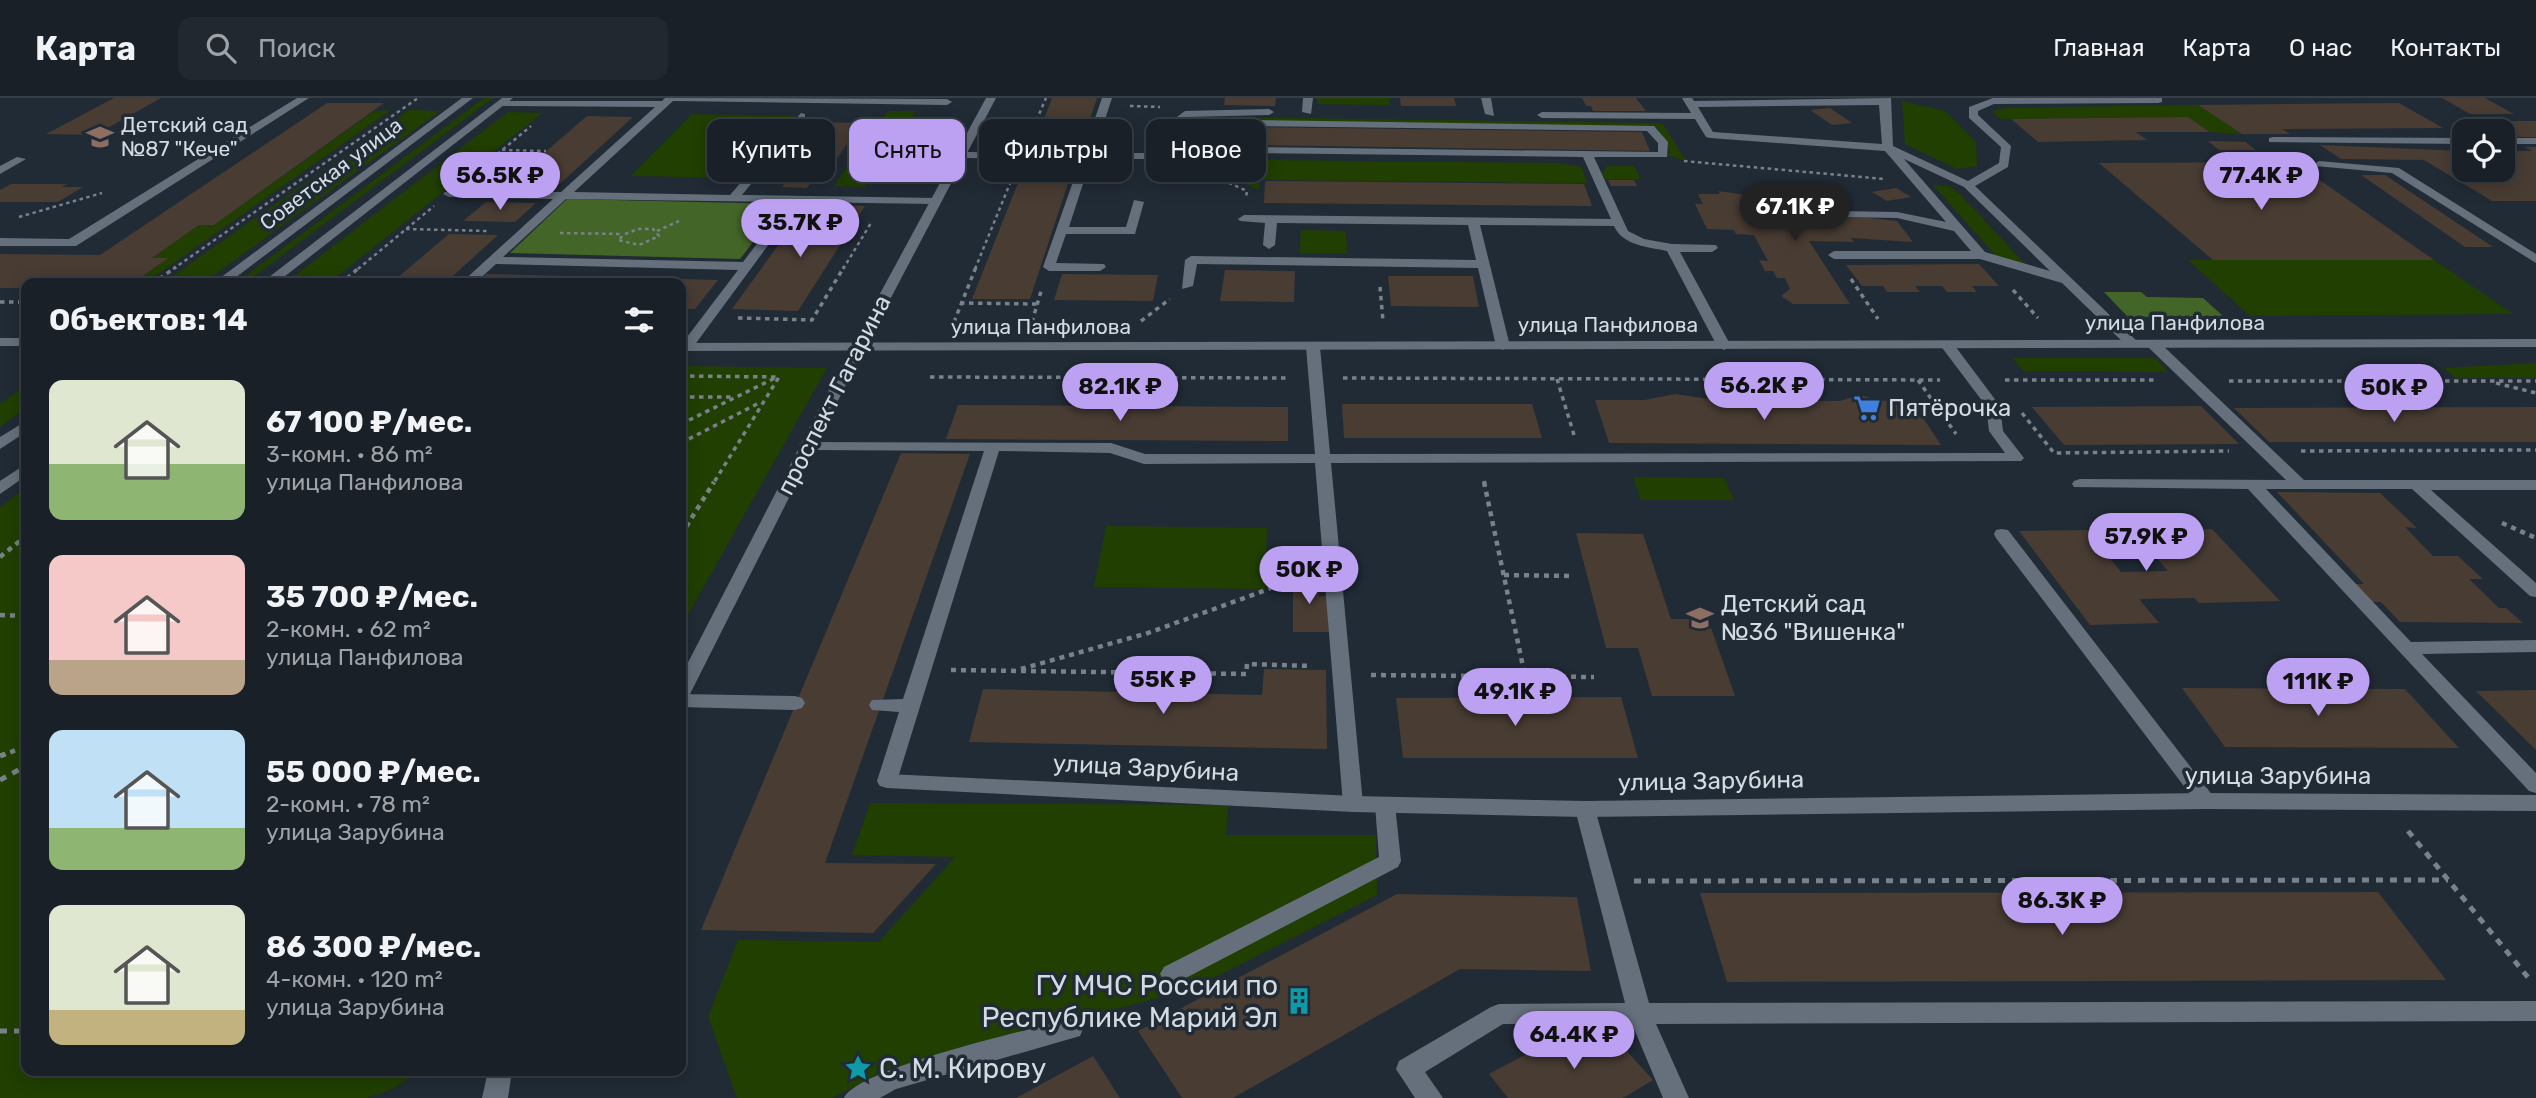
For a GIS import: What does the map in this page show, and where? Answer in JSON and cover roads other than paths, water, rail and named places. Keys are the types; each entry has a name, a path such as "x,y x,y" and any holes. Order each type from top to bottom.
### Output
{"main road":[{"path":"0,242 72,243 304,98"},
{"name":"Советская улица","path":"226,278 468,98"},
{"name":"проспект Гагарина","path":"965,145 990,98"},
{"path":"1307,112 1308,98"},
{"path":"1486,98 1490,114"},
{"path":"505,100 947,102"},
{"name":"Советская улица","path":"274,278 505,100"},
{"path":"473,278 669,100"},
{"path":"1689,101 1885,100 1888,148 1981,255"},
{"path":"1968,185 2004,165 2006,146 1973,116 1973,109 1993,101 2158,100"},
{"path":"1689,101 1710,135 1888,148 1968,185 2133,344"},
{"path":"1100,119 1106,102"},
{"path":"1179,119 1185,114 1207,111 1698,116"},
{"path":"733,198 801,116"},
{"path":"1252,123 1650,128 1663,142 1662,155 1587,154 1248,150 1239,144 1242,128 1252,123"},
{"path":"2273,140 2452,141"},
{"path":"2515,141 2536,141"},
{"path":"1587,154 1619,223 1629,238 1672,248 1712,248"},
{"path":"0,159 22,159 0,171"},
{"path":"2319,164 2395,170 2536,259"},
{"name":"проспект Гагарина","path":"686,684 807,445 945,182"},
{"path":"1078,182 1049,267 1100,267"},
{"path":"449,194 935,201"},
{"path":"686,343 797,199"},
{"path":"1062,230 1131,231 1138,202"},
{"path":"1781,213 1897,215 1957,228"},
{"path":"1244,219 1619,223"},
{"path":"1269,245 1271,219"},
{"path":"1473,222 1503,346"},
{"path":"1672,248 1724,345"},
{"path":"1834,255 1981,255 2067,280"},
{"path":"493,260 747,266"},
{"path":"1187,286 1191,260 1483,264"},
{"path":"0,342 21,342"},
{"name":"улица Панфилова","path":"686,347 857,349 2536,343"},
{"path":"2153,344 2299,484"},
{"path":"807,445 1111,448 1144,459 2016,458 1996,431 1993,405 1947,345"},
{"path":"1314,347 1353,804"},
{"path":"0,444 21,429"},
{"path":"880,705 911,706 993,447"},
{"path":"0,489 21,473"},
{"path":"2080,484 2536,485"},
{"path":"2252,484 2536,786"},
{"path":"2415,484 2536,592"},
{"path":"2003,534 2206,801"},
{"path":"2406,648 2536,646"},
{"path":"686,700 795,703"},
{"name":"улица Зарубина","path":"911,706 887,781 1353,804 1585,809 2206,801 2536,803"},
{"path":"1172,974 1391,861 1385,805"},
{"path":"1585,809 1640,1014 1676,1098"},
{"path":"1430,1098 1408,1069 1499,1014 2536,1012"},
{"path":"857,1098 890,1080 1071,1029"},
{"path":"495,1098 498,1076"}],"place":[{"name":"Детский сад №87 \"Кече\"","path":"100,137"},
{"name":"Пятёрочка","path":"1867,408"},
{"name":"Детский сад №36 \"Вишенка\"","path":"1700,618"},
{"name":"ГУ МЧС России по Республике Марий Эл","path":"1299,1001"},
{"name":"С. М. Кирову","path":"858,1068"}]}
